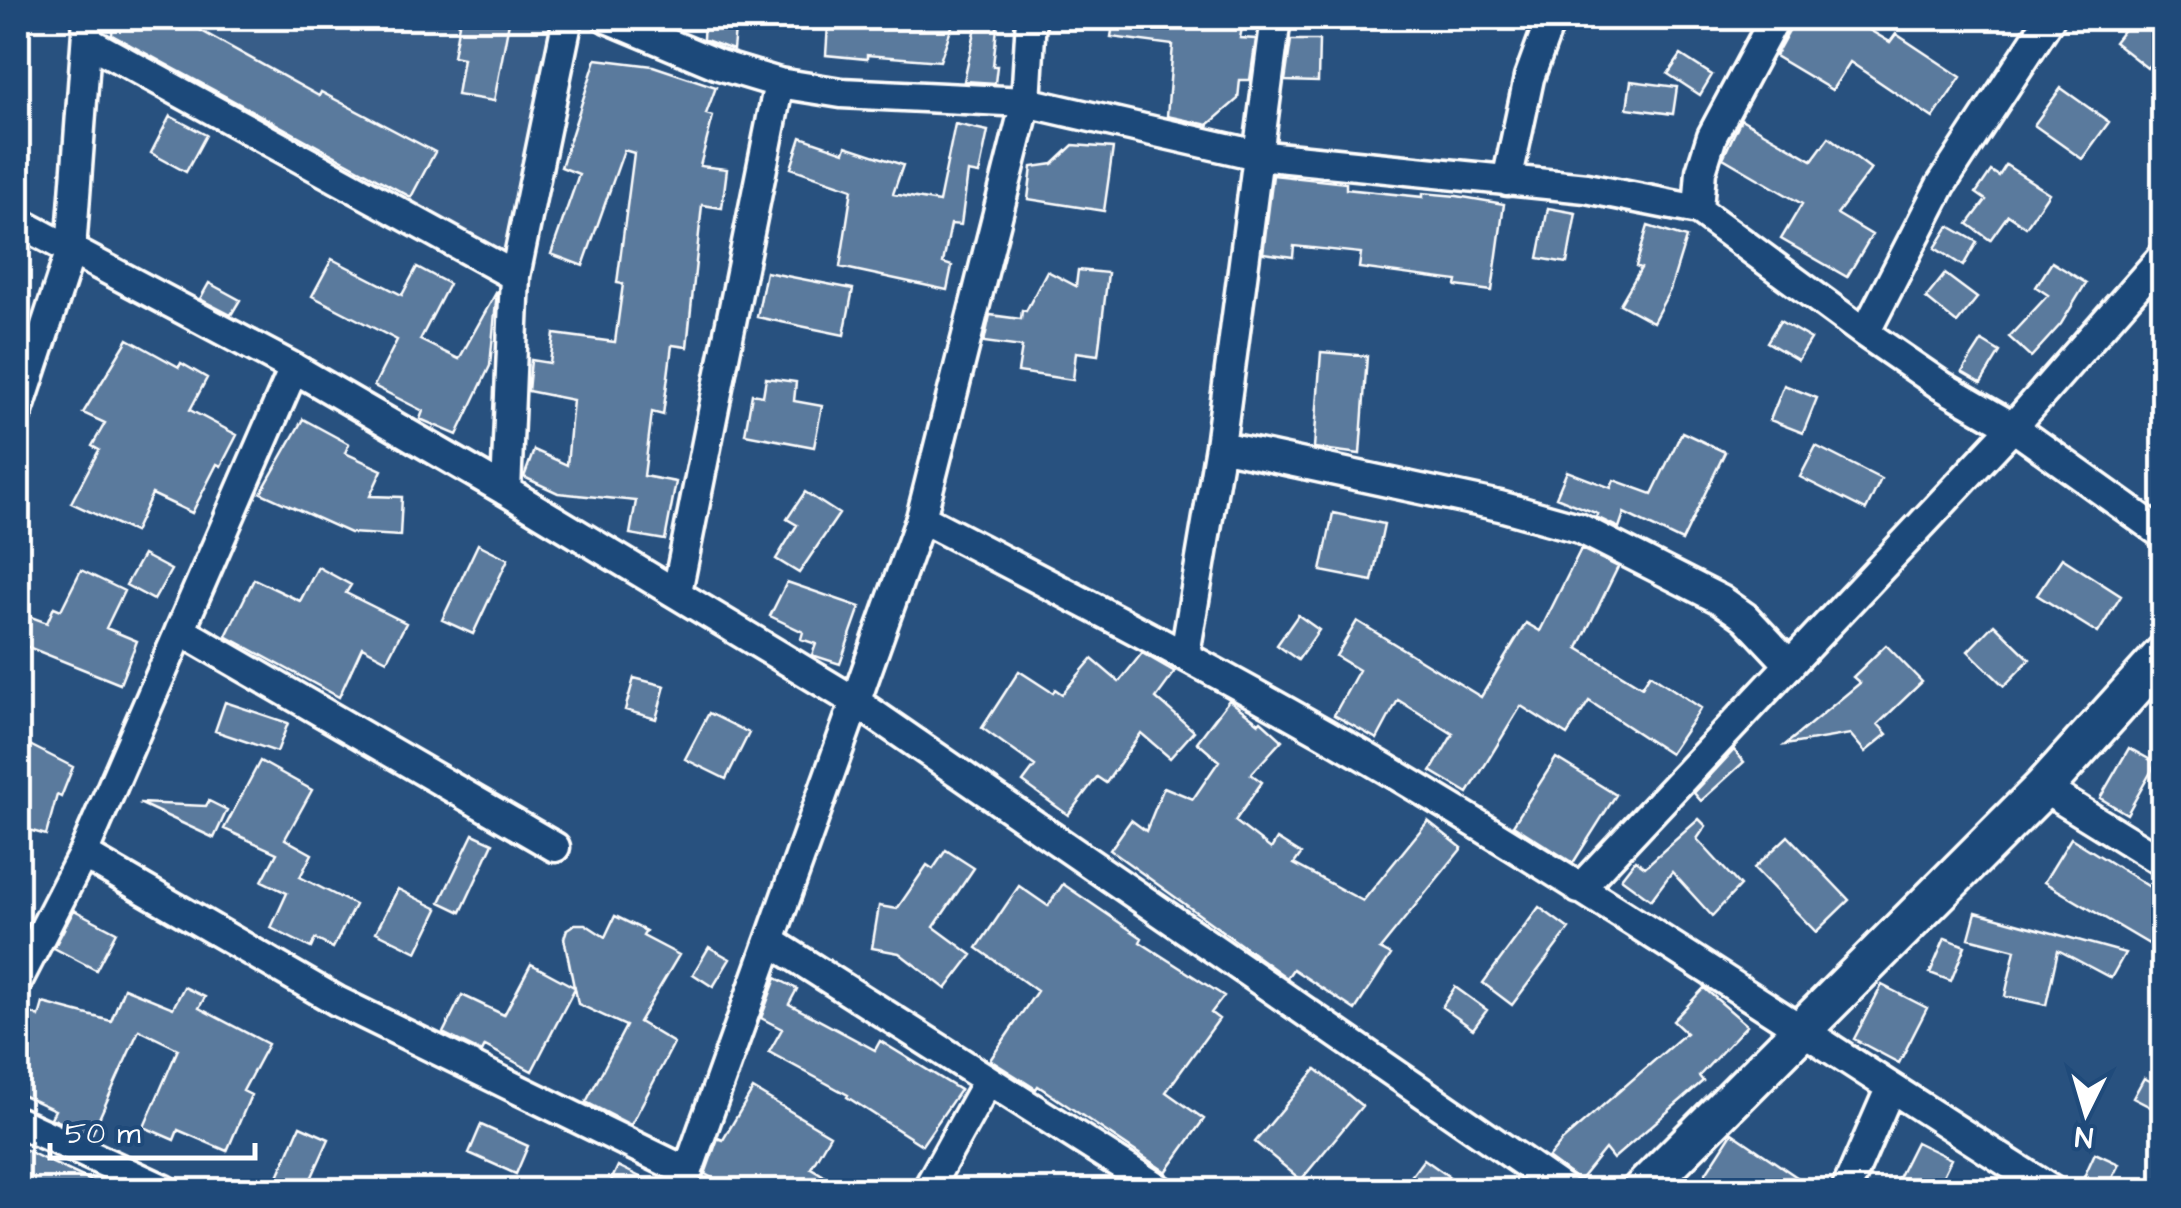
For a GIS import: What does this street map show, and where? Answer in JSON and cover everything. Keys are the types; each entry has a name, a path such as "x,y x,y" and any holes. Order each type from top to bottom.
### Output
{"street":[{"path":"506,491 516,276 568,18"},
{"path":"607,18 720,65 779,83 840,93 1026,102 1257,155 1586,188 1698,210 1865,333 1942,386 2013,427 2164,536"},
{"path":"82,854 336,1001 685,1181 921,518 1026,102 1032,18"},
{"path":"1185,654 1220,446 1276,18"},
{"path":"1507,182 1529,78 1551,18"},
{"path":"1698,210 1701,171 1712,136 1775,18"},
{"path":"1865,333 1940,185 2050,18"},
{"path":"18,412 71,250 87,29 516,276"},
{"path":"677,592 779,83"},
{"path":"18,222 294,368 677,592 856,702 1564,1190"},
{"path":"1580,889 2013,427 2164,255"},
{"path":"18,980 82,854 294,368"},
{"path":"1220,446 1500,506 1579,528 1721,600 1746,617 1790,665"},
{"path":"921,518 1185,654 1393,773 2051,1190"},
{"path":"180,630 554,847"},
{"path":"1642,1190 2043,788 2164,654"},
{"path":"2043,788 2164,863"},
{"path":"770,942 1161,1190"},
{"path":"926,1190 988,1080"},
{"path":"1846,1190 1890,1088"},
{"path":"18,1122 165,1190"}],"shaded area":[{"path":"105,18 540,18 552,25 507,255 104,46"}],"building":[{"path":"159,18 178,18 319,96 321,92 435,152 411,197 112,35 113,21 156,24"},
{"path":"460,18 509,22 494,101 457,95 463,58 453,56"},
{"path":"704,18 736,18 733,50 703,39"},
{"path":"884,18 955,18 940,61 826,55 828,25 884,24"},
{"path":"978,18 998,18 995,83 964,81"},
{"path":"1114,18 1244,18 1240,38 1256,39 1250,80 1240,80 1238,99 1208,125 1167,116 1173,45 1111,37"},
{"path":"1796,18 1849,18 1890,42 1896,34 1961,77 1933,118 1850,62 1832,90 1775,56"},
{"path":"2133,18 2164,18 2164,47 2147,68 2114,42"},
{"path":"1291,40 1319,40 1318,82 1285,81"},
{"path":"1681,55 1712,75 1700,95 1668,74"},
{"path":"596,59 653,66 716,87 706,114 713,116 700,166 727,169 722,208 702,205 687,347 672,345 663,415 652,412 644,476 676,482 665,540 630,534 636,501 558,493 524,477 534,450 567,465 573,400 528,391 531,360 550,363 554,334 615,342 623,284 617,283 634,153 624,150 583,266 551,254 579,174 561,167"},
{"path":"1631,81 1677,87 1673,114 1627,108"},
{"path":"2061,88 2109,122 2082,159 2034,125"},
{"path":"170,116 206,135 186,172 151,153"},
{"path":"1741,119 1812,160 1829,137 1871,169 1837,214 1872,235 1847,277 1781,239 1802,204 1723,158"},
{"path":"955,124 988,131 979,174 968,172 961,225 951,224 943,263 952,266 947,290 840,267 852,189 791,168 801,137 844,152 846,146 903,165 893,194 939,202"},
{"path":"1073,145 1113,148 1104,211 1028,199 1032,167 1053,164"},
{"path":"2006,165 2049,193 2026,227 2008,215 1990,240 1968,224 1986,200 1976,193 1991,171 1999,176"},
{"path":"1273,175 1346,183 1346,189 1423,197 1423,193 1457,196 1504,204 1492,291 1456,286 1457,281 1359,268 1361,253 1294,246 1293,257 1263,253"},
{"path":"1548,208 1576,213 1567,263 1538,258"},
{"path":"1648,226 1686,238 1670,290 1653,322 1620,304 1641,268 1636,266"},
{"path":"1949,226 1977,242 1963,266 1935,248"},
{"path":"332,259 402,295 417,267 449,284 420,340 459,359 497,291 490,366 457,435 420,419 423,411 374,386 397,340 312,296"},
{"path":"2052,262 2086,283 2061,324 2031,357 2009,337 2048,295 2036,287"},
{"path":"1078,270 1108,273 1098,355 1076,352 1073,380 1018,372 1022,347 984,342 990,315 1021,319 1022,310 1026,311 1047,271 1076,286"},
{"path":"766,272 853,289 844,335 757,317"},
{"path":"1945,274 1977,298 1957,323 1926,298"},
{"path":"209,283 240,300 231,315 200,299"},
{"path":"1780,321 1811,339 1798,360 1767,342"},
{"path":"128,339 207,378 190,410 237,435 192,513 152,494 134,532 71,503 99,450 92,446 105,423 83,413"},
{"path":"1982,341 2000,352 1981,383 1962,372"},
{"path":"1321,352 1367,356 1360,454 1314,448"},
{"path":"766,378 796,382 794,401 822,406 814,447 745,434 752,394 763,396"},
{"path":"1784,385 1817,398 1803,433 1770,420"},
{"path":"303,419 349,444 345,453 382,470 370,496 402,497 400,536 350,533 261,493"},
{"path":"1682,432 1725,452 1682,541 1624,513 1619,528 1596,517 1598,514 1556,497 1567,471 1611,488 1614,480 1652,494"},
{"path":"1816,446 1881,479 1866,510 1800,477"},
{"path":"805,492 839,514 799,573 776,559 797,525 787,519"},
{"path":"1333,513 1384,524 1372,581 1321,571"},
{"path":"478,544 508,559 473,634 442,620"},
{"path":"1581,549 1618,567 1578,648 1642,687 1650,674 1701,708 1670,754 1589,701 1567,735 1521,706 1468,793 1431,771 1453,734 1398,700 1377,739 1334,715 1359,670 1336,656 1357,621 1481,697 1526,623 1540,631"},
{"path":"143,555 171,570 154,600 126,585"},
{"path":"2062,558 2121,596 2098,633 2037,595"},
{"path":"318,567 351,585 346,593 406,623 387,660 362,647 339,697 226,636 254,579 300,601"},
{"path":"81,570 124,591 106,628 137,641 120,684 18,643 18,612 47,623 54,607 61,610"},
{"path":"787,582 860,607 840,664 812,655 816,644 801,639 803,632 770,616"},
{"path":"1298,615 1319,630 1298,660 1277,645"},
{"path":"1994,624 2030,659 2004,686 1968,651"},
{"path":"1886,645 1922,682 1878,724 1887,734 1865,752 1850,734 1785,745 1860,683 1853,677"},
{"path":"1142,653 1175,672 1156,698 1194,731 1170,758 1141,733 1106,783 1097,777 1068,815 1023,782 1035,766 982,728 1019,671 1053,693 1055,689 1062,694 1092,659 1119,682"},
{"path":"634,678 665,686 656,719 625,710"},
{"path":"1229,700 1282,740 1251,774 1262,782 1235,821 1271,849 1277,839 1301,854 1294,864 1363,901 1428,821 1462,848 1380,949 1391,955 1355,1010 1293,969 1287,978 1110,850 1131,820 1146,831 1164,787 1193,799 1219,761 1197,742"},
{"path":"225,702 288,723 277,752 215,731"},
{"path":"709,713 749,733 726,779 685,759"},
{"path":"18,739 73,767 61,797 57,795 46,835 18,827"},
{"path":"2129,748 2156,763 2127,814 2100,798"},
{"path":"1734,750 1744,762 1701,801 1694,793"},
{"path":"1556,758 1616,795 1573,863 1513,825"},
{"path":"260,761 312,790 285,839 312,854 300,877 355,905 333,948 315,939 311,948 271,928 287,893 262,881 277,853 224,829"},
{"path":"209,801 227,810 214,838 139,803 206,806"},
{"path":"1699,819 1706,826 1697,839 1740,886 1712,916 1672,872 1651,900 1621,878 1635,860 1645,867"},
{"path":"473,834 493,843 461,912 440,902"},
{"path":"1788,836 1849,900 1816,932 1754,868"},
{"path":"2071,838 2164,896 2164,919 2149,944 2044,882"},
{"path":"946,850 974,868 934,927 972,955 946,989 899,953 872,948 879,906 897,909 927,865 933,869"},
{"path":"1063,884 1142,938 1140,942 1224,996 1211,1013 1219,1019 1166,1092 1204,1119 1166,1172 1038,1086 1036,1089 990,1060 1037,991 977,948 1019,886 1048,906"},
{"path":"398,889 438,909 417,952 376,932"},
{"path":"1539,907 1569,929 1512,1005 1483,983"},
{"path":"74,910 116,932 96,970 54,948"},
{"path":"1976,912 2125,953 2111,978 2058,950 2046,1005 2005,996 2015,950 1969,938"},
{"path":"615,916 646,931 643,936 679,955 639,1022 674,1043 631,1125 586,1102 626,1026 578,1004 575,988 532,1071 485,1046 482,1052 443,1033 462,995 504,1015 531,964 574,987 564,938 567,929 585,924 605,937"},
{"path":"1945,938 1965,946 1951,981 1930,973"},
{"path":"709,947 730,959 713,987 693,974"},
{"path":"776,978 797,989 789,1004 875,1050 880,1041 960,1090 922,1145 848,1095 769,1052 782,1029 761,1018"},
{"path":"1882,985 1927,1008 1899,1063 1854,1039"},
{"path":"184,987 205,997 199,1008 268,1044 243,1091 251,1095 227,1151 178,1130 174,1140 144,1127 178,1049 139,1030 91,1136 51,1118 55,1110 18,1093 18,1006 39,1017 43,1003 111,1021 124,988 173,1008"},
{"path":"1455,987 1487,1010 1473,1029 1442,1007"},
{"path":"1704,988 1747,1025 1699,1076 1703,1081 1613,1159 1605,1149 1579,1181 1548,1158 1562,1141 1686,1033 1673,1021"},
{"path":"1316,1069 1362,1106 1301,1180 1255,1142"},
{"path":"2144,1078 2164,1088 2164,1114 2133,1098"},
{"path":"753,1089 830,1135 811,1168 848,1190 734,1190 705,1174 718,1138 723,1140"},
{"path":"481,1125 528,1146 516,1174 469,1153"},
{"path":"300,1126 329,1139 306,1190 272,1190"},
{"path":"1732,1133 1816,1190 1695,1190"},
{"path":"1916,1142 1951,1159 1936,1190 1892,1190"},
{"path":"18,1146 44,1159 111,1190 18,1190"},
{"path":"2095,1153 2119,1164 2107,1188 2084,1177"},
{"path":"1424,1159 1468,1190 1401,1190"},
{"path":"618,1166 664,1189 664,1190 607,1190"}]}
